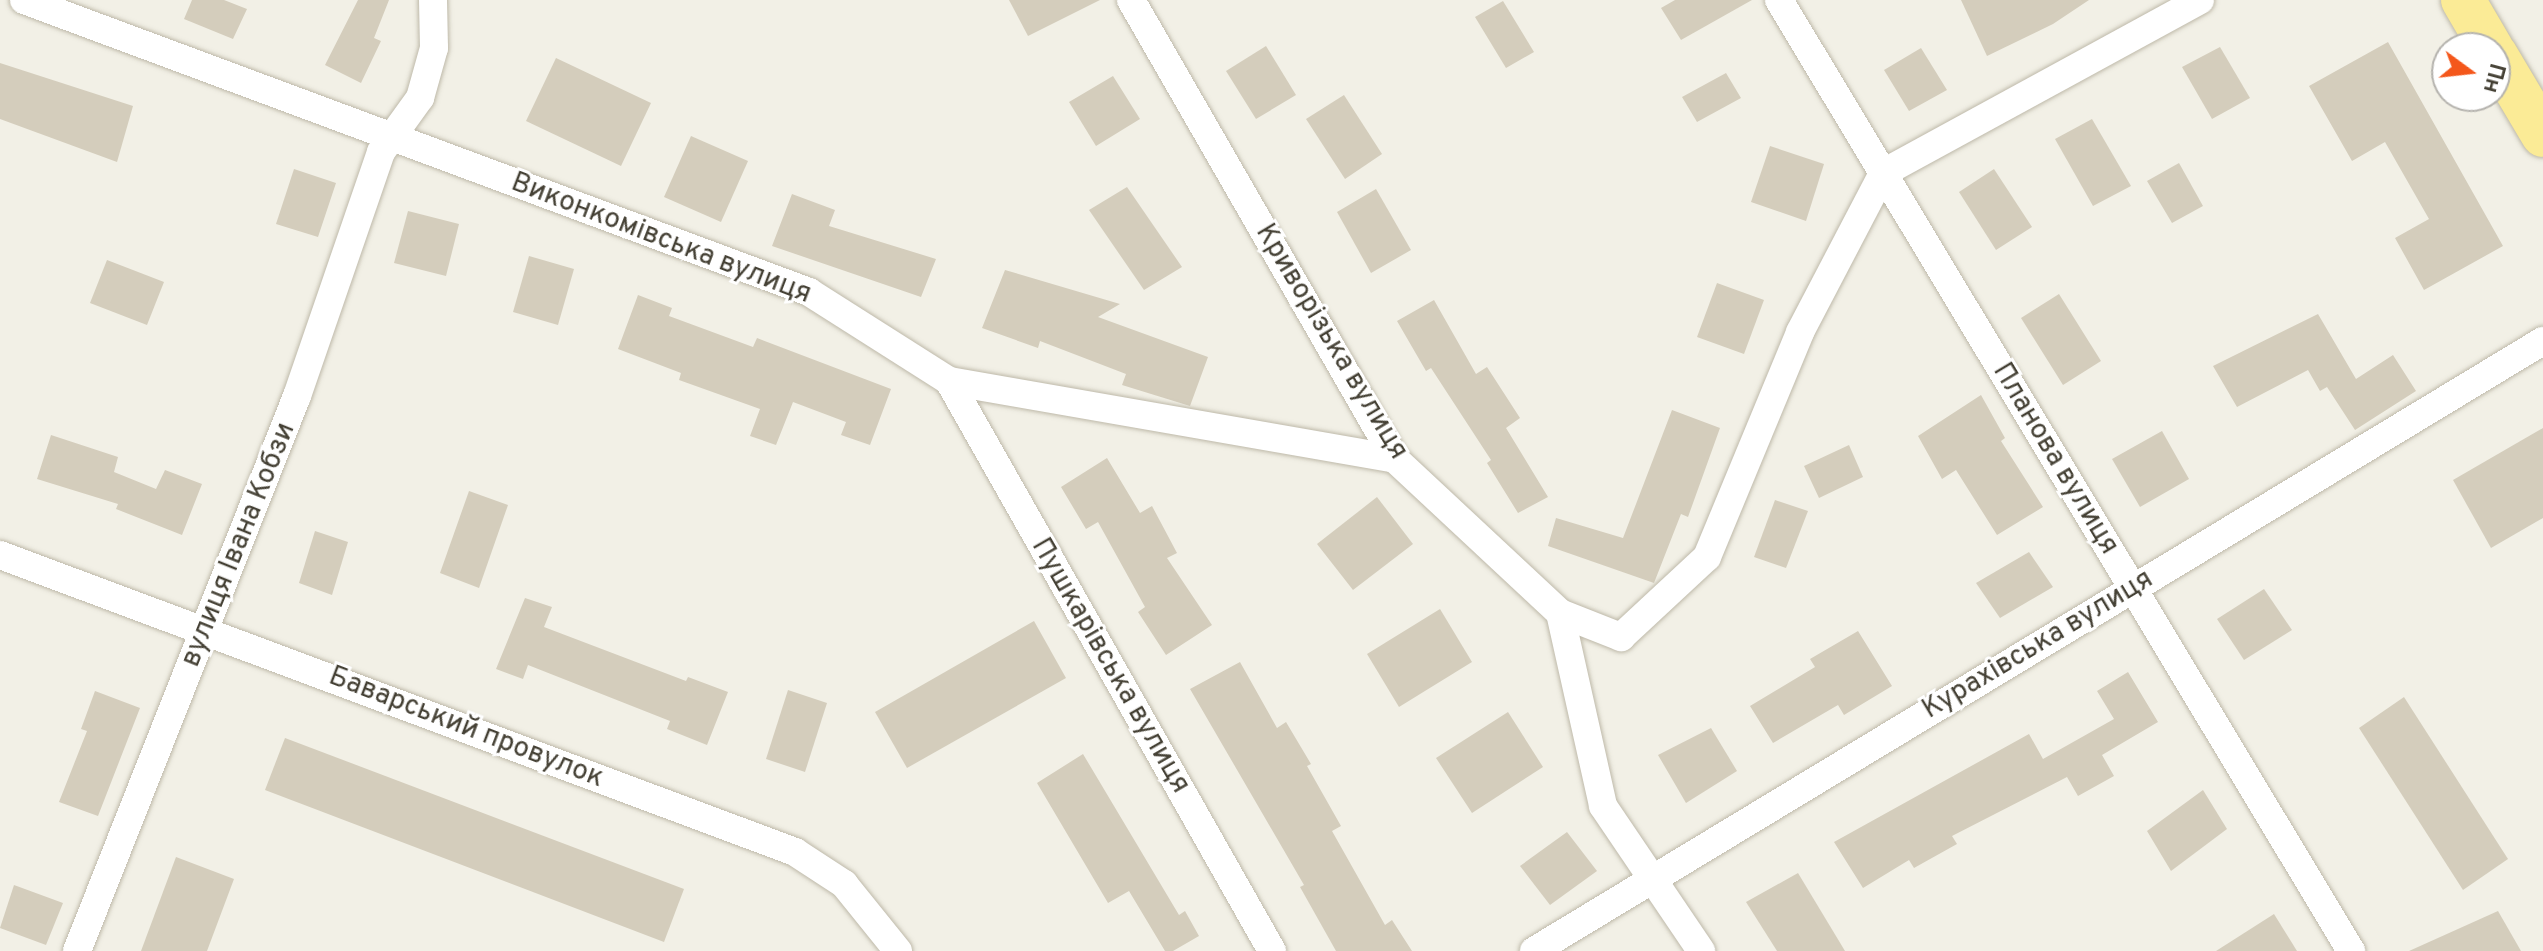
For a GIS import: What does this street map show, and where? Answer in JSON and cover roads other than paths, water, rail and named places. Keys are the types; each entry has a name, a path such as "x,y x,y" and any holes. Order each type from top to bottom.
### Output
{"main road":[{"path":"2463,0 2482,32"},
{"path":"2511,81 2543,135"}],"street":[{"name":"Виконкомівська вулиця","path":"24,0 809,292 949,381 1395,459"},
{"name":"вулиця Івана Кобзи","path":"77,951 297,396 381,152 420,98 434,48 433,0"},
{"name":"Криворізька вулиця","path":"1131,0 1395,459 1560,613"},
{"name":"Планова вулиця","path":"1779,0 2351,951"},
{"path":"1560,613 1621,637 1707,557 1800,332 1883,173 2200,0"},
{"name":"Курахівська вулиця","path":"1534,951 2543,341"},
{"name":"Пушкарівська вулиця","path":"949,381 1272,951"},
{"name":"Баварський провулок","path":"0,555 795,852 844,884 898,951"},
{"path":"1560,613 1603,806 1701,951"}]}
